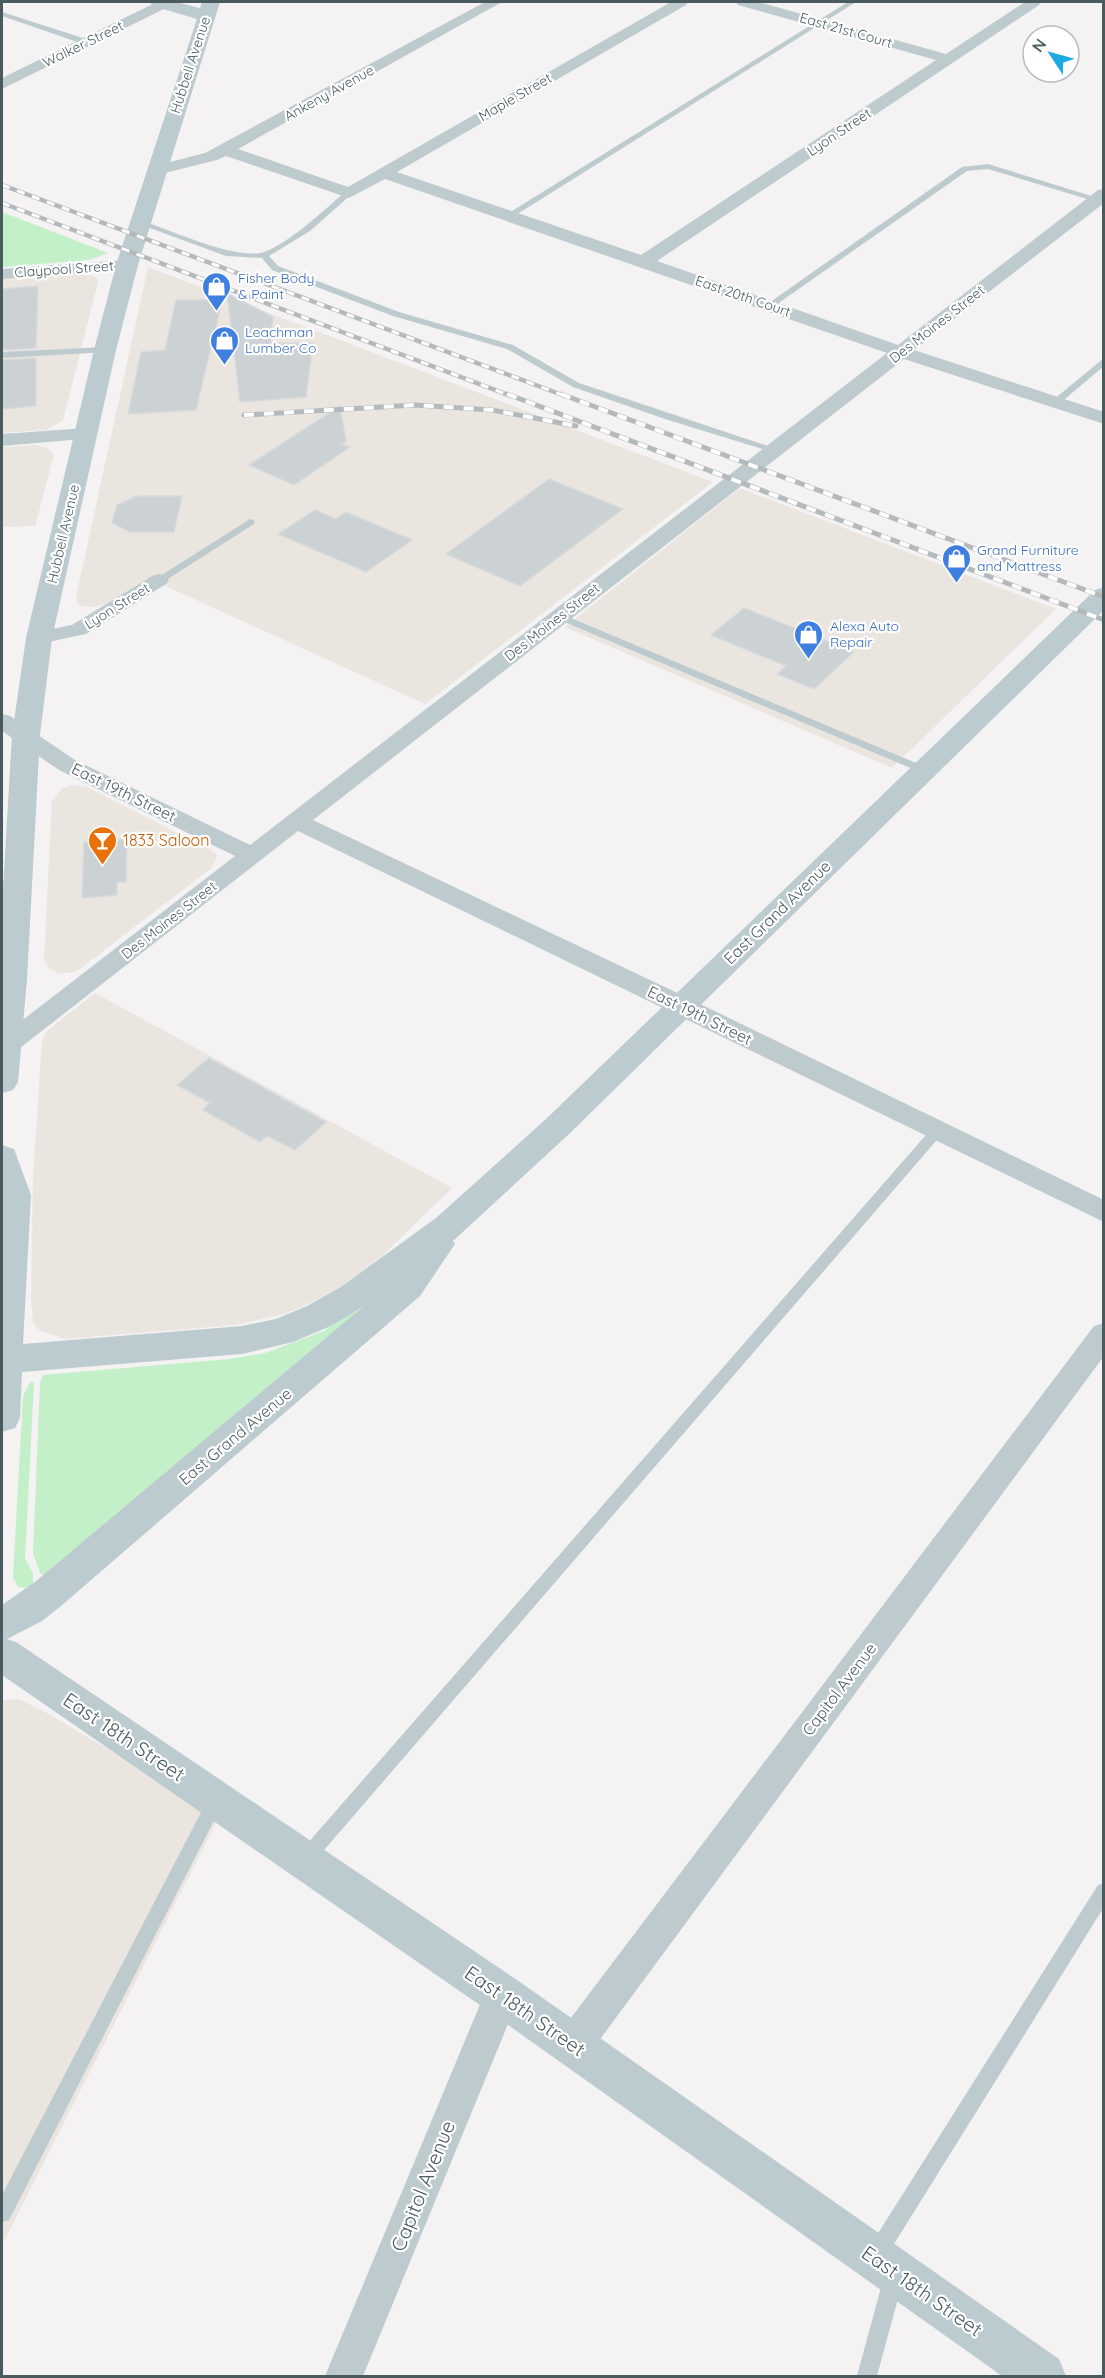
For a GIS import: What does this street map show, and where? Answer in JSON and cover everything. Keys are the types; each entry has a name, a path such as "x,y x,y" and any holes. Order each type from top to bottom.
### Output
{"street":[{"path":"162,2 208,9"},
{"name":"Walker Street","path":"2,84 162,2"},
{"name":"Maple Street","path":"349,193 681,2"},
{"name":"East 21st Court","path":"743,2 948,59"},
{"name":"Lyon Street","path":"643,262 1034,2"},
{"name":"Ankeny Avenue","path":"157,170 212,157 485,3"},
{"name":"Hubbell Avenue","path":"2,1082 3,1047 12,979 26,735 39,638 105,350 127,265 208,9"},
{"path":"225,150 349,193"},
{"name":"East 20th Court","path":"383,173 902,352 1104,418"},
{"name":"Des Moines Street","path":"3,1047 1100,197"},
{"name":"Claypool Street","path":"2,274 127,265"},
{"path":"2,440 86,434"},
{"name":"Lyon Street","path":"39,638 79,630 159,580"},
{"name":"East Grand Avenue","path":"3,1360 207,1344 281,1332 319,1316 353,1296 448,1227 557,1127 1104,595"},
{"name":"East 19th Street","path":"2,722 26,735 67,765 252,855"},
{"name":"East 19th Street","path":"296,821 681,1005 1104,1212"},
{"path":"2,1157 14,1196 3,1360 2,1418"},
{"name":"East Grand Avenue","path":"2,1624 28,1610 48,1594 383,1311 408,1287 448,1227"},
{"name":"Capitol Avenue","path":"574,2044 1104,1334"},
{"name":"East 18th Street","path":"2,1654 574,2044 1042,2376"},
{"name":"Capitol Avenue","path":"344,2376 502,1995"}],"lane":[{"path":"508,216 852,2"},
{"path":"2,14 86,42"},
{"path":"770,305 965,169 988,166 1100,197"},
{"path":"140,222 229,254 264,255 307,228 349,193"},
{"path":"264,255 274,268 396,314 510,347 576,385 668,417 775,450"},
{"path":"2,355 105,350"},
{"path":"1056,402 1104,361"},
{"path":"159,580 250,522"},
{"path":"559,616 924,770"},
{"path":"304,1859 937,1131"},
{"path":"2,2213 216,1799"},
{"path":"867,2376 884,2265 1104,1891"}],"shaded area":[{"path":"148,267 713,482 425,704 148,578 106,604 95,607 81,606 76,597"},
{"path":"70,274 92,275 97,278 98,282 63,420 47,430 2,433 2,279"},
{"path":"36,445 48,448 54,455 35,526 2,527 2,447"},
{"path":"740,488 1056,609 892,768 565,627"},
{"path":"73,785 87,787 211,850 217,858 210,869 81,968 74,972 59,974 49,968 44,960 52,800 63,788"},
{"path":"95,993 452,1188 383,1255 360,1274 331,1293 288,1313 236,1325 65,1339 39,1330 33,1323 31,1300 33,1174 42,1040 48,1030"},
{"path":"19,1699 150,1774 217,1821 2,2245 2,1700"}],"green space":[{"path":"2,212 108,253 89,260 2,267"},
{"path":"394,1281 46,1576 40,1573 33,1554 40,1383 43,1375 229,1359 265,1353 324,1331"},
{"path":"31,1381 34,1383 25,1558 33,1574 33,1586 24,1588 18,1587 13,1577 23,1396"}],"building":[{"path":"38,286 36,348 2,350 2,289"},
{"path":"227,293 273,317 270,343 313,343 306,397 240,402"},
{"path":"176,300 222,300 196,410 128,414 141,352 165,350"},
{"path":"36,358 36,406 2,409 2,360"},
{"path":"340,406 346,441 341,444 350,447 294,485 249,465"},
{"path":"549,479 623,509 520,586 446,554"},
{"path":"137,496 182,496 174,532 130,532 112,523 117,505"},
{"path":"315,510 336,519 346,512 412,540 366,572 278,534"},
{"name":"Alexa Auto Repair","path":"744,608 854,652 814,689 777,674 786,666 711,635"},
{"name":"1833 Saloon","path":"127,839 126,882 117,882 117,895 82,898 84,842"},
{"path":"209,1058 326,1122 295,1150 267,1136 260,1142 203,1110 210,1103 177,1085"}],"railway":[{"path":"2,185 565,396"},
{"path":"2,203 511,396"},
{"path":"507,394 1104,620"},
{"path":"561,394 1104,597"},
{"path":"244,415 415,405 492,410 576,426"}],"place":[{"name":"Fisher Body & Paint","path":"217,312"},
{"name":"Leachman Lumber Co","path":"224,366"},
{"name":"Grand Furniture and Mattress","path":"956,584"},
{"name":"Alexa Auto Repair","path":"809,660"},
{"name":"1833 Saloon","path":"102,866"}]}
